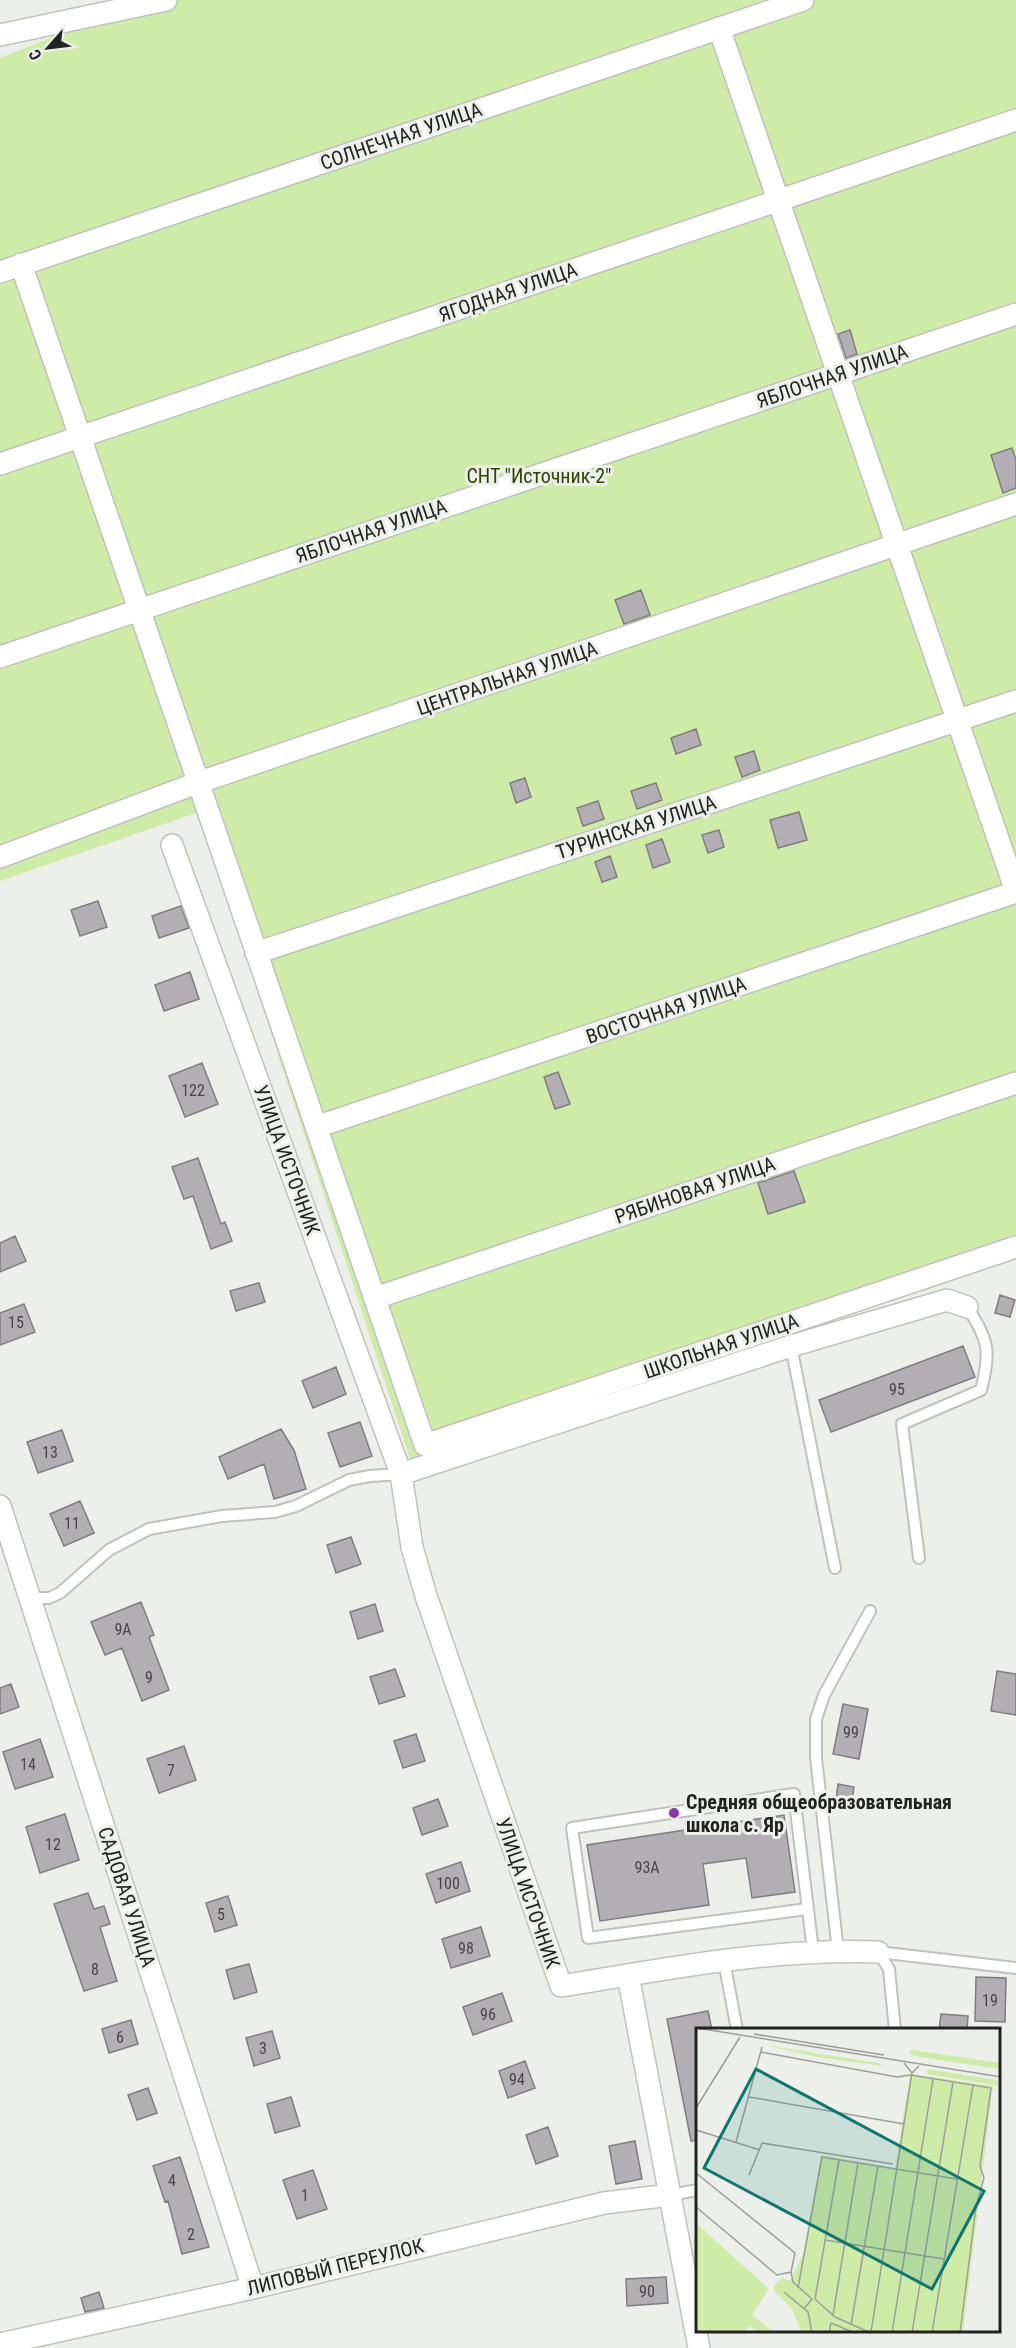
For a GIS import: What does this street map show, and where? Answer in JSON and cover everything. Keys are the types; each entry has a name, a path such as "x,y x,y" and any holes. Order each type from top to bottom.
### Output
{"street":[{"path":"0,36 166,0"},
{"name":"СОЛНЕЧНАЯ УЛИЦА","path":"0,272 803,0"},
{"path":"719,28 1016,891"},
{"name":"ЯГОДНАЯ УЛИЦА","path":"0,464 1016,120"},
{"path":"21,264 140,608 196,783 375,1298"},
{"name":"ЯБЛОЧНАЯ УЛИЦА","path":"0,657 1016,314"},
{"name":"ЦЕНТРАЛЬНАЯ УЛИЦА","path":"0,857 196,783 1016,504"},
{"name":"ТУРИНСКАЯ УЛИЦА","path":"256,953 1016,701"},
{"name":"УЛИЦА ИСТОЧНИК","path":"172,845 401,1474 412,1547 426,1596 561,1986 628,1975"},
{"name":"ВОСТОЧНАЯ УЛИЦА","path":"316,1127 1016,891"},
{"name":"РЯБИНОВАЯ УЛИЦА","path":"375,1298 1016,1083"},
{"name":"ШКОЛЬНАЯ УЛИЦА","path":"375,1298 425,1445 1016,1247"},
{"path":"401,1474 791,1346 947,1300 968,1307"},
{"name":"САДОВАЯ УЛИЦА","path":"0,1506 253,2288"},
{"path":"696,2332 628,1975 813,1951 878,1952"},
{"name":"ЛИПОВЫЙ ПЕРЕУЛОК","path":"0,2344 253,2288 604,2203 670,2195"},
{"path":"696,2333 699,2348"}],"lane":[{"path":"919,1558 902,1424 981,1390 988,1362 983,1331 968,1307"},
{"path":"791,1346 835,1568"},
{"path":"31,1598 49,1598 60,1593 110,1550 149,1529 222,1516 274,1512 296,1506 349,1480 401,1474"},
{"path":"838,1951 816,1758 816,1719 824,1695 870,1611"},
{"path":"807,1909 588,1938 572,1828 794,1794 813,1951"},
{"path":"878,1952 1016,1968"},
{"path":"878,1952 889,1969 895,2028"},
{"path":"724,1961 737,2028"},
{"path":"670,2195 696,2190"}],"green space":[{"name":"СНТ \"Источник-2\"","path":"146,0 1016,0 1016,1245 972,1255 950,1282 410,1459 199,812 0,881 0,58"}],"building":[{"path":"850,330 857,354 846,358 838,334"},
{"path":"1012,448 1016,460 1016,488 1003,493 991,455"},
{"path":"641,590 650,615 624,624 615,600"},
{"path":"696,729 701,745 676,754 671,738"},
{"path":"754,751 760,770 742,777 735,757"},
{"path":"525,778 531,797 516,803 510,783"},
{"path":"656,783 662,800 637,809 631,791"},
{"path":"598,801 604,819 583,826 577,808"},
{"path":"799,812 807,840 778,848 770,820"},
{"path":"719,830 724,847 708,853 702,835"},
{"path":"662,839 670,862 653,868 646,845"},
{"path":"610,856 617,877 602,882 595,862"},
{"path":"98,901 107,927 80,936 71,910"},
{"path":"181,906 189,928 159,938 152,916"},
{"path":"190,972 199,999 164,1011 155,985"},
{"path":"202,1063 218,1104 185,1117 169,1076"},
{"path":"558,1072 570,1104 555,1109 544,1077"},
{"path":"198,1158 221,1224 225,1222 232,1241 211,1249 193,1196 184,1199 172,1167"},
{"path":"794,1171 805,1202 768,1214 758,1183"},
{"path":"15,1236 26,1261 0,1272 0,1243"},
{"path":"259,1283 265,1302 236,1311 230,1291"},
{"path":"1000,1295 1015,1300 1010,1317 995,1313"},
{"path":"24,1304 35,1332 0,1345 0,1313"},
{"path":"963,1346 975,1377 831,1432 819,1400"},
{"path":"336,1367 346,1394 313,1408 302,1381"},
{"path":"360,1422 372,1456 340,1467 328,1433"},
{"path":"281,1429 294,1450 306,1489 274,1499 264,1464 228,1479 219,1457"},
{"path":"62,1430 73,1461 38,1473 27,1442"},
{"path":"80,1501 94,1533 64,1546 50,1514"},
{"path":"351,1537 361,1564 336,1573 327,1545"},
{"path":"141,1602 154,1635 149,1637 169,1690 142,1701 122,1648 105,1655 91,1622"},
{"path":"375,1604 383,1631 358,1639 350,1612"},
{"path":"395,1669 405,1696 379,1704 370,1677"},
{"path":"997,1671 1016,1674 1016,1715 991,1711"},
{"path":"11,1684 19,1707 0,1714 0,1688"},
{"path":"843,1704 868,1709 859,1759 833,1754"},
{"path":"416,1734 425,1761 403,1768 394,1741"},
{"path":"40,1739 53,1777 15,1789 3,1752"},
{"path":"184,1746 196,1780 159,1793 147,1759"},
{"path":"838,1784 854,1787 852,1802 836,1800"},
{"path":"438,1799 448,1826 422,1835 413,1808"},
{"path":"65,1814 79,1860 40,1873 26,1827"},
{"path":"784,1815 795,1892 752,1898 746,1858 703,1864 709,1905 600,1921 587,1845"},
{"path":"461,1862 470,1891 436,1903 426,1874"},
{"path":"88,1893 94,1909 104,1906 110,1924 100,1927 117,1981 84,1991 54,1904"},
{"path":"228,1896 237,1925 215,1932 206,1903"},
{"path":"481,1927 490,1956 451,1968 442,1939"},
{"path":"249,1964 257,1992 234,1999 226,1970"},
{"path":"976,1977 1006,1978 1005,2022 975,2021"},
{"path":"502,1993 512,2021 473,2035 463,2007"},
{"path":"708,2011 712,2028 696,2028 696,2140 691,2141 667,2019"},
{"path":"941,2014 968,2016 967,2028 939,2028"},
{"path":"131,2020 138,2044 109,2053 102,2029"},
{"path":"272,2031 280,2058 254,2066 246,2038"},
{"path":"525,2061 535,2088 508,2098 499,2071"},
{"path":"148,2088 157,2113 137,2120 128,2095"},
{"path":"291,2097 300,2126 275,2133 267,2104"},
{"path":"548,2127 558,2156 536,2164 526,2135"},
{"path":"635,2141 642,2179 616,2184 609,2146"},
{"path":"180,2157 209,2247 182,2254 168,2201 165,2202 153,2166"},
{"path":"313,2170 327,2209 297,2219 283,2180"},
{"path":"666,2277 668,2303 627,2306 626,2279"},
{"path":"99,2292 104,2308 85,2312 81,2298"}],"place":[{"name":"Средняя общеобразовательная школа с. Яр","path":"674,1813"}]}
